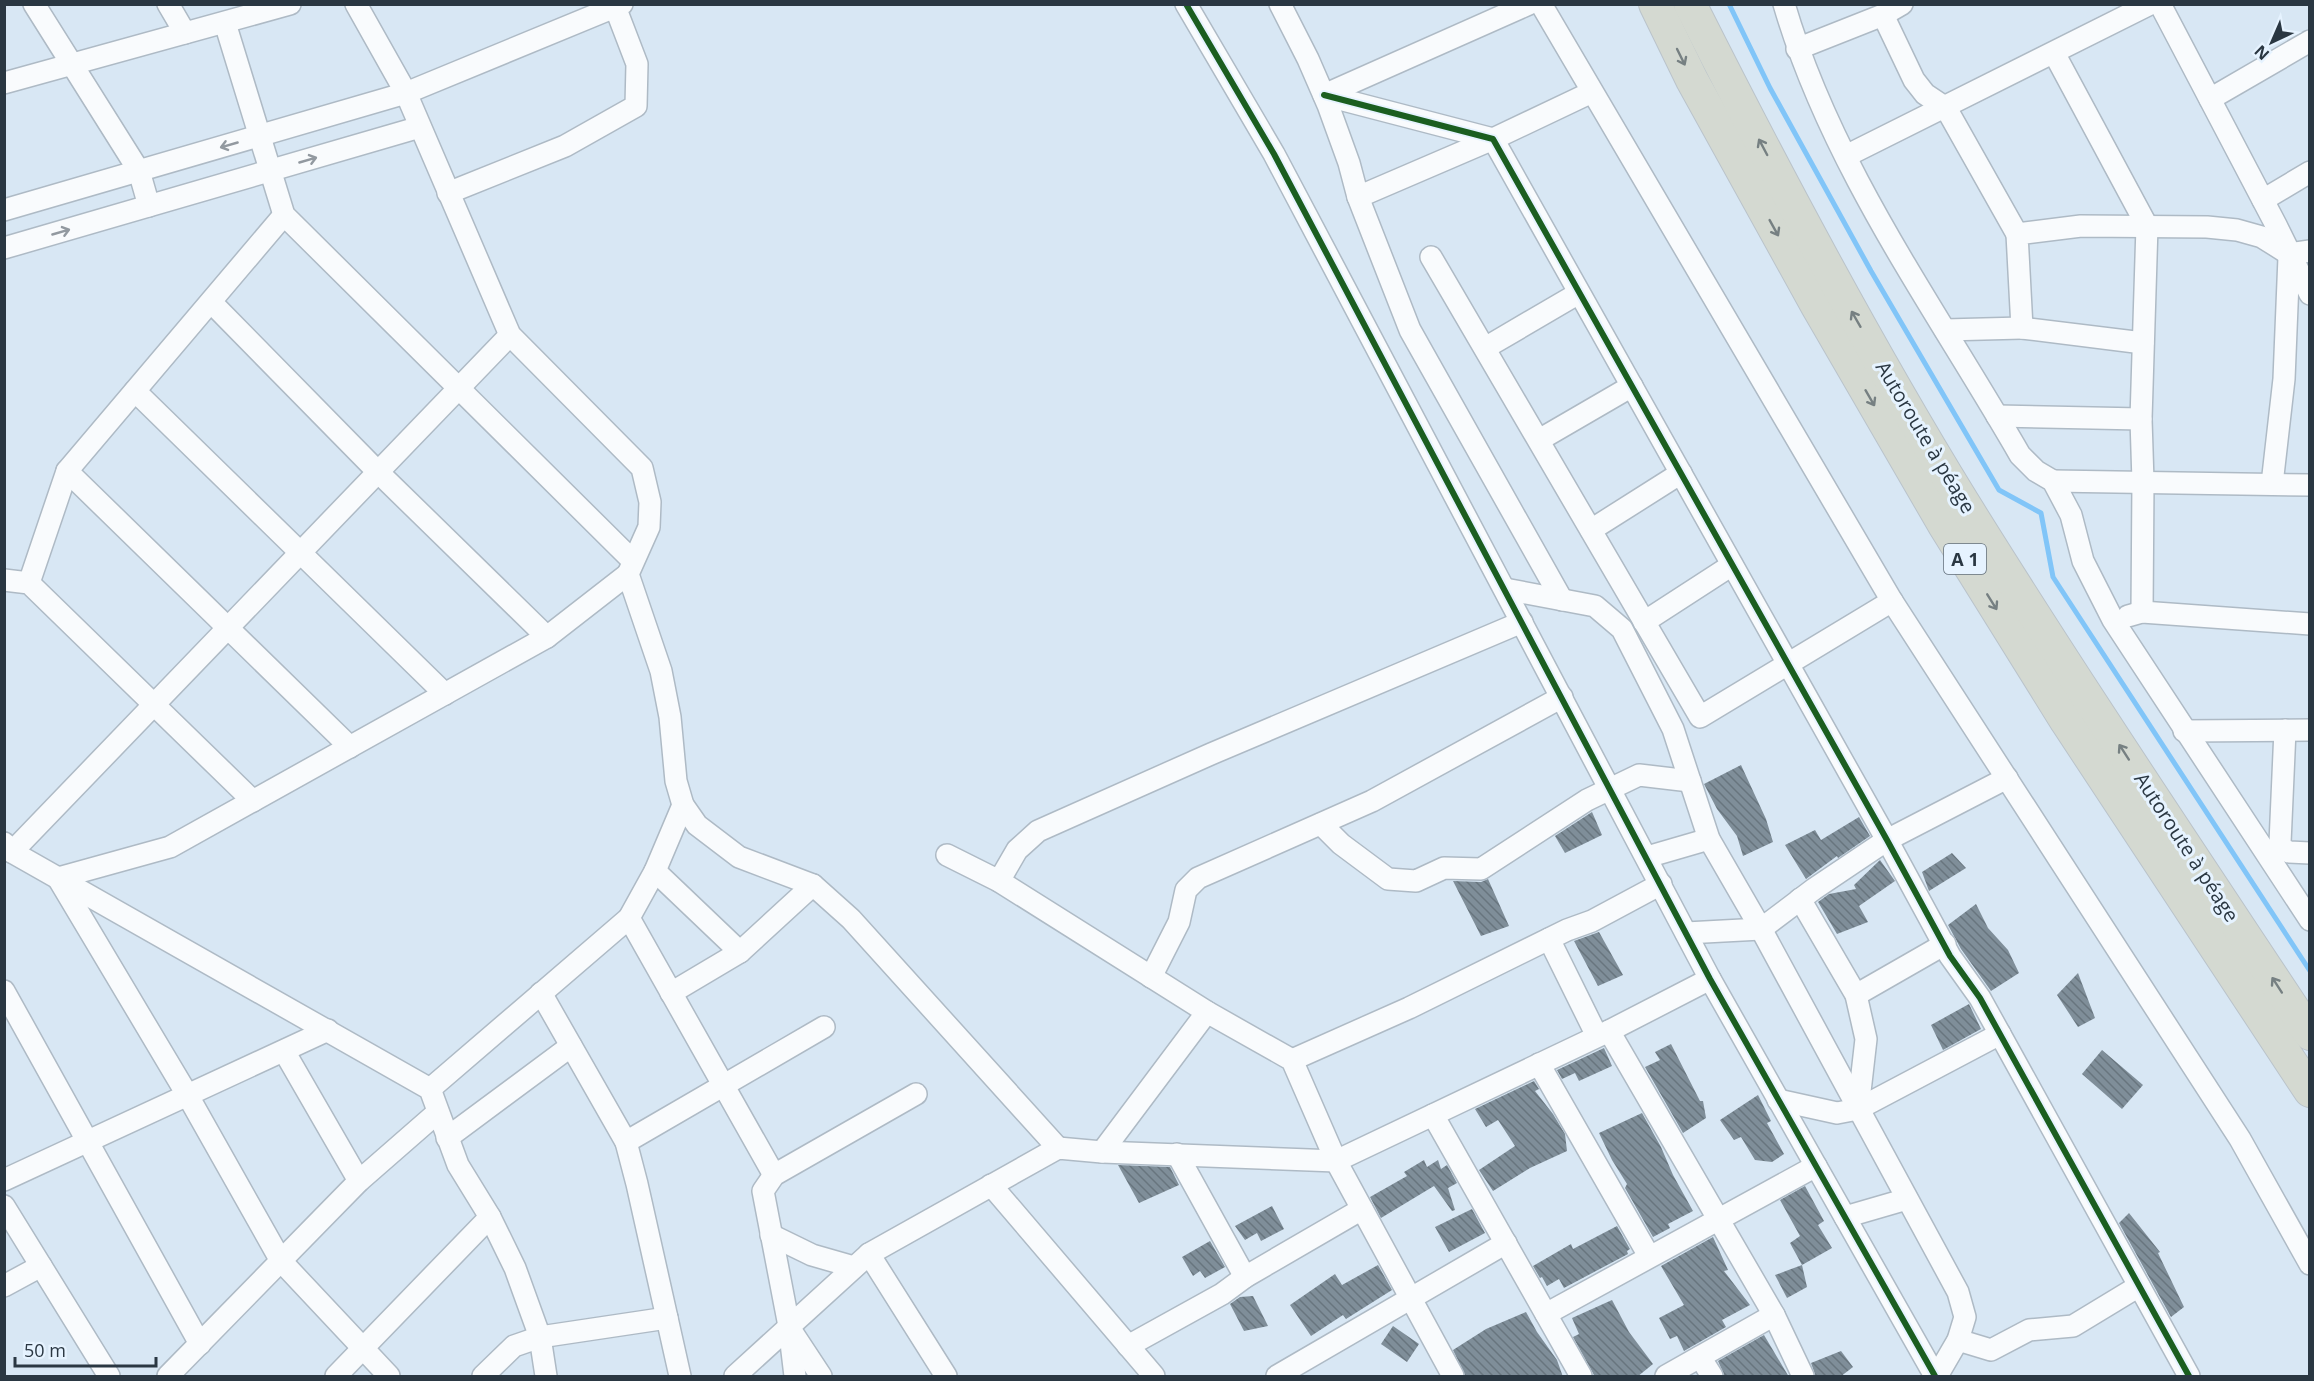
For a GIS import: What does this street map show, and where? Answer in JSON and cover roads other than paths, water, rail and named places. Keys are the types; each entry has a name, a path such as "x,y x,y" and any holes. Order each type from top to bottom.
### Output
{"highway":[{"name":"A 1","path":"1655,4 1692,80 1811,296 1944,525 2066,721 2310,1091"},
{"name":"Autoroute à péage","path":"1690,4 1837,287 1963,501 2109,729 2310,1034"}],"street":[{"path":"34,4 139,171 149,206"},
{"path":"168,4 185,33"},
{"path":"4,83 290,4"},
{"path":"58,878 170,847 547,637 630,567 649,527 650,502 642,468 510,335 406,93 356,4"},
{"path":"1186,4 1274,154 1710,979 1936,1377 1958,1340 1965,1317 1958,1292 1761,929 1708,839 1673,729 1622,628 1595,606 1505,589"},
{"path":"1280,4 1324,95 1349,163 1358,197 1410,330 1562,600"},
{"path":"1324,95 1529,4"},
{"path":"1541,4 1892,601 2240,1139 2310,1264"},
{"path":"1784,4 1797,49 1846,156 1882,224 2020,455 2036,471 2053,481 2310,485"},
{"path":"1797,49 1883,15 1902,4"},
{"path":"1846,156 2150,4"},
{"path":"2160,4 2263,200 2299,252 2310,294"},
{"path":"4,210 406,93 617,5 637,64 636,106 564,146 448,193"},
{"path":"1883,15 1914,80 1925,94 1946,108 2017,234 2022,328"},
{"path":"225,23 284,215 459,389 630,567 661,671 670,717 676,781 682,805 697,825 739,857 813,885 851,919 1058,1148"},
{"path":"2210,99 2310,41"},
{"path":"2054,53 2147,226 2141,419 2142,612"},
{"path":"1358,197 1493,139 1592,92"},
{"path":"1324,95 1493,139 1946,944 1950,956 1980,998 2189,1377"},
{"path":"4,248 420,127"},
{"path":"2263,200 2310,172"},
{"path":"29,583 67,471 284,215"},
{"path":"2017,234 2081,226 2206,227 2237,230 2299,252"},
{"path":"2272,484 2299,252"},
{"path":"1431,257 1700,717 1892,601"},
{"path":"1485,348 1579,293"},
{"path":"210,302 378,472 547,637"},
{"path":"1945,330 2022,328 2143,343"},
{"path":"510,335 154,705 8,848 430,1089 458,1165 490,1217 515,1268 540,1337 546,1377"},
{"path":"1539,440 1632,386"},
{"path":"135,391 445,693"},
{"path":"1997,416 2141,419"},
{"path":"67,471 350,747"},
{"path":"1591,531 1681,473"},
{"path":"2053,481 2070,514 2083,561 2113,620 2310,920"},
{"path":"1644,622 1732,565"},
{"path":"4,580 29,583 252,801"},
{"path":"2113,620 2142,612 2310,624"},
{"path":"999,881 1017,850 1038,831 1522,622"},
{"path":"1151,977 1179,922 1186,890 1198,878 1372,801 1562,697"},
{"path":"2285,730 2280,843 2283,849 2289,852 2310,853"},
{"path":"2184,731 2310,730"},
{"path":"1321,824 1341,844 1388,879 1416,881 1444,868 1481,869 1587,800 1639,775 1690,781"},
{"path":"1686,933 1761,929 1800,899 1887,840 2007,778"},
{"path":"430,1089 629,918 655,871 682,805"},
{"path":"1647,857 1708,839"},
{"path":"947,855 999,881 1207,1012 1292,1060 1336,1161 1453,1377"},
{"path":"655,871 740,952"},
{"path":"58,878 188,1096 281,1261 389,1377"},
{"path":"1292,1060 1409,1008 1549,939 1592,921 1661,884"},
{"path":"671,993 740,952 813,885"},
{"path":"1800,899 1856,995 1866,1039 1858,1109"},
{"path":"629,918 774,1175"},
{"path":"1549,939 1603,1033 1718,1218 1774,1315 1803,1377"},
{"path":"1856,995 1946,944"},
{"path":"735,1377 862,1260 1058,1148 1102,1152 1336,1161 1710,979"},
{"path":"4,991 200,1344"},
{"path":"541,993 626,1142 680,1377"},
{"path":"1102,1152 1207,1012"},
{"path":"626,1142 824,1027"},
{"path":"4,1180 328,1030"},
{"path":"1778,1100 1837,1113 1858,1109 2000,1034"},
{"path":"447,1138 571,1046"},
{"path":"284,1051 359,1181"},
{"path":"1539,1064 1649,1256"},
{"path":"795,1377 789,1326 763,1191 774,1175 916,1094"},
{"path":"168,1377 359,1181 438,1112"},
{"path":"1433,1115 1581,1377"},
{"path":"1177,1154 1245,1277"},
{"path":"1546,1314 1816,1166"},
{"path":"991,1185 1154,1377"},
{"path":"1845,1217 1907,1199"},
{"path":"4,1206 109,1377"},
{"path":"1128,1346 1222,1294 1245,1277 1362,1209"},
{"path":"336,1377 490,1217"},
{"path":"771,1235 812,1255 862,1260 946,1377"},
{"path":"1277,1377 1506,1243"},
{"path":"4,1286 41,1266"},
{"path":"1958,1340 1991,1350 2029,1330 2073,1326 2139,1286"},
{"path":"1666,1377 1774,1315"},
{"path":"483,1377 514,1346 540,1337 667,1318"},
{"path":"789,1326 820,1377"},
{"path":"1700,1357 1712,1377"}],"waterway":[{"path":"1729,4 1770,88 1871,271 1999,490 2041,513 2053,577 2310,971"}]}
